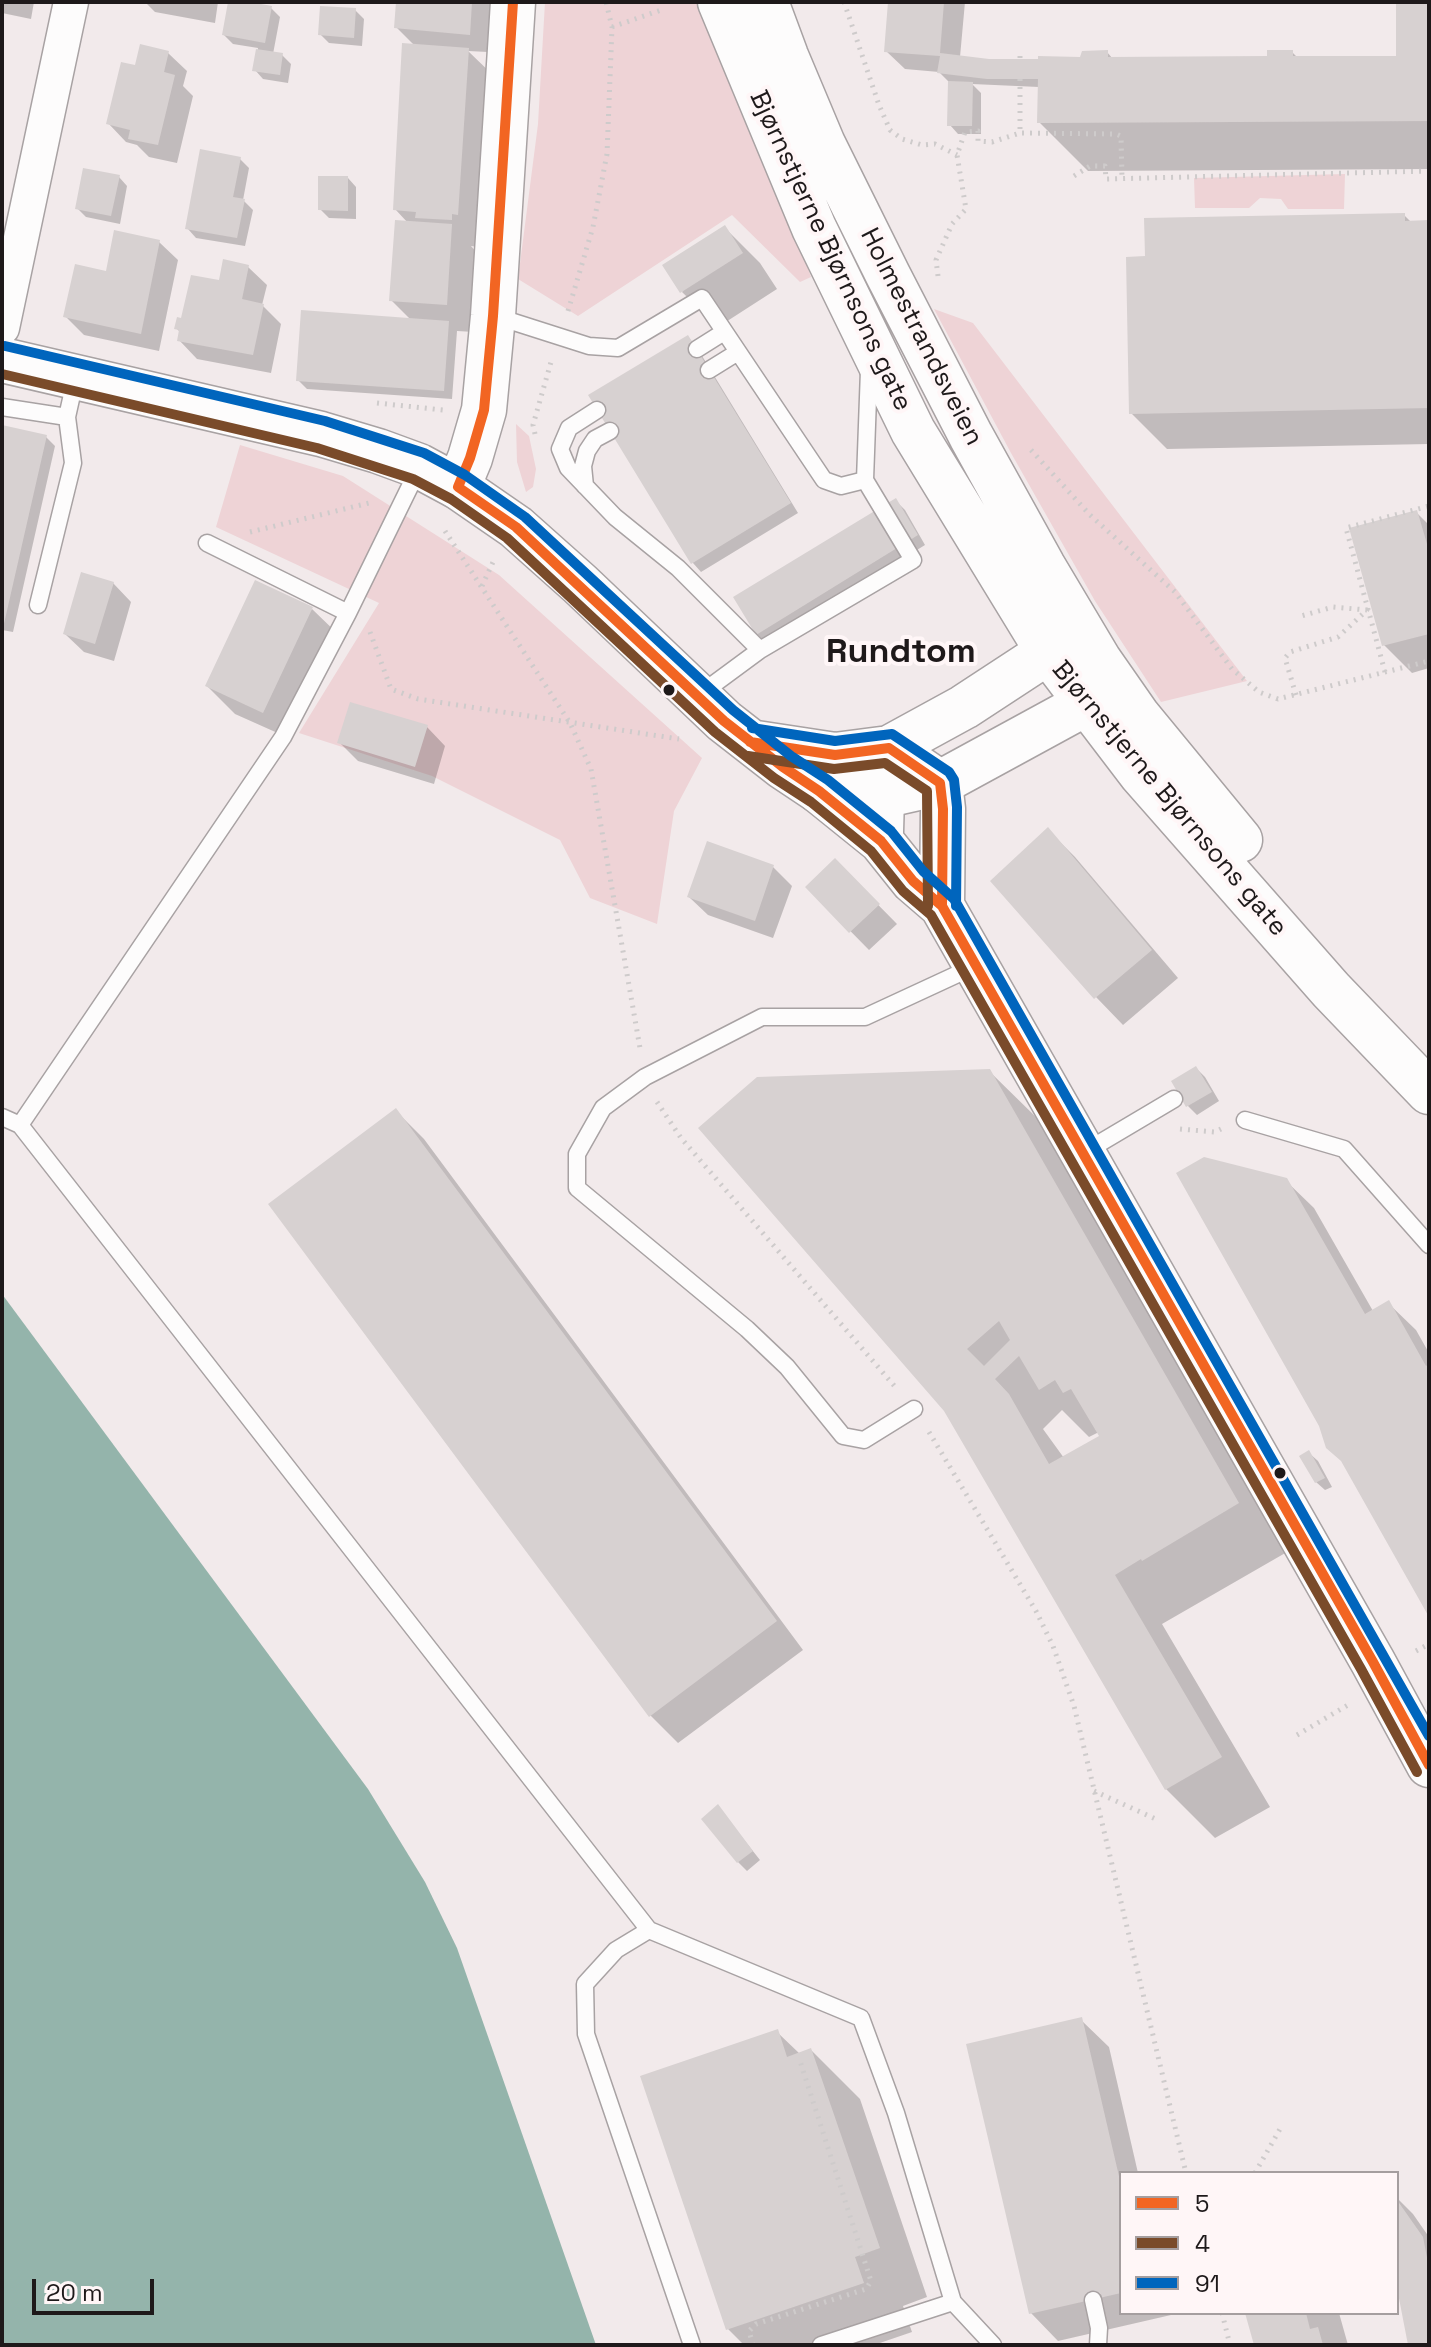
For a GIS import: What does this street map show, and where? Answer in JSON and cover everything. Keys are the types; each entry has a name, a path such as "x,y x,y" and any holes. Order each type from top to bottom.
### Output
{"main road":[{"path":"458,487 484,410 513,2"},
{"name":"Bjørnstjerne Bjørnsons gate","path":"720,2 814,228 913,431 1048,652 1141,774 1311,968 1429,1092"},
{"name":"Holmestrandsveien","path":"766,2 823,144 888,275 992,475 1099,660"},
{"path":"2,360 72,397 321,434 378,451 414,480 458,487 516,527 724,720 881,841 913,881 942,906 1427,1757"},
{"path":"724,720 835,755 889,748 964,707 1048,652 1099,660 1085,704 940,783 882,796 819,791"},
{"name":"Bjørnstjerne Bjørnsons gate","path":"1099,660 1170,758 1235,835 1349,967 1429,1049"},
{"path":"889,748 940,783 943,809 942,906"},
{"path":"881,841 882,796 889,748"}],"street":[{"path":"2,328 71,2"}],"lane":[{"path":"493,316 589,346 618,348 702,298 824,480 841,486 865,480"},
{"path":"697,349 724,332"},
{"path":"724,720 760,650 913,560 865,480 870,342"},
{"path":"709,370 738,352"},
{"path":"2,407 72,397 73,463 38,605"},
{"path":"597,410 569,428 560,449 568,468 615,517 678,568 760,650"},
{"path":"585,486 583,466 587,451 595,439 610,431"},
{"path":"20,1125 283,737 414,480"},
{"path":"207,543 348,613"},
{"path":"914,1409 864,1440 843,1436 777,1357 577,1188 577,1154 603,1108 645,1077 762,1017 865,1017 974,966"},
{"path":"1081,1154 1174,1099"},
{"path":"2,1117 20,1125 649,1930 861,2018 896,2113 953,2302 993,2345"},
{"path":"1245,1120 1344,1149 1429,1245"},
{"path":"649,1930 616,1950 585,1984 586,2034 692,2345"},
{"path":"1093,2300 1099,2328 1098,2345"},
{"path":"821,2345 953,2302"}],"path":[{"path":"537,439 533,425 593,227 607,154 612,27 606,2"},
{"path":"844,2 890,130 902,139 922,145 935,144 957,155"},
{"path":"612,27 664,9"},
{"path":"1020,79 1020,133"},
{"path":"939,285 936,260 952,224 966,209 957,155 965,132 978,131 978,141 992,142 1020,133 1116,134 1121,136 1122,179"},
{"path":"1074,176 1090,166 1105,166 1106,179 1429,171"},
{"path":"1029,448 1090,515 1175,592 1232,669 1259,692 1278,699 1429,661"},
{"path":"207,543 414,480"},
{"path":"458,487 442,526 570,723"},
{"path":"1385,672 1346,528 1429,506"},
{"path":"482,587 499,550"},
{"path":"357,594 391,689 418,699 686,740 724,720"},
{"path":"1301,616 1333,607 1367,610"},
{"path":"1296,695 1285,658 1290,652 1338,637 1367,610"},
{"path":"1131,1125 1215,1132 1245,1120"},
{"path":"1297,1735 1360,1699 1347,1676 1373,1662"},
{"path":"1094,1791 1158,1820"},
{"path":"753,2345 749,2331 756,2324 866,2289 871,2281 799,2058"},
{"path":"1256,2171 1280,2129"},
{"path":"1222,2315 1230,2345"}],"shaded area":[{"path":"545,2 706,2 773,166 811,277 800,282 732,215 578,316 518,279 538,124"},
{"path":"1345,174 1344,209 1288,209 1281,199 1260,198 1249,208 1195,208 1194,178"},
{"path":"934,309 973,323 1247,681 1161,702 1095,601"},
{"path":"516,424 529,436 536,469 533,487 526,492 517,462"},
{"path":"240,445 343,476 499,575 702,758 674,811 657,924 590,898 560,840 432,776 299,733 379,603 216,527"},
{"path":"2,1294 368,1789 425,1882 457,1948 596,2345 2,2345"}],"building":[{"path":"228,2 272,6 265,43 222,35"},
{"path":"396,2 472,2 470,35 394,28"},
{"path":"888,2 944,2 940,53 989,59 1038,59 1038,56 1080,57 1082,51 1108,50 1108,57 1267,56 1267,50 1293,50 1293,56 1396,56 1396,2 1429,2 1429,121 1037,123 1038,79 987,79 937,73 940,56 884,52"},
{"path":"320,6 356,8 354,38 318,35"},
{"path":"402,43 469,48 458,215 452,214 452,220 415,218 416,212 393,210"},
{"path":"140,44 169,51 164,72 175,75 158,145 128,139 130,130 106,124 121,62 135,65"},
{"path":"256,49 283,53 280,75 252,71"},
{"path":"948,81 973,82 972,126 947,126"},
{"path":"200,149 241,157 233,197 245,199 237,238 185,229"},
{"path":"83,168 120,175 111,216 75,209"},
{"path":"318,176 348,176 348,211 318,210"},
{"path":"1405,213 1405,221 1429,220 1429,408 1129,414 1126,257 1145,256 1144,218"},
{"path":"395,220 452,224 447,305 389,301"},
{"path":"725,225 743,253 680,293 662,265"},
{"path":"114,230 160,240 141,334 63,317 75,264 106,271"},
{"path":"223,259 249,265 242,299 264,304 253,355 177,341 179,330 174,329 177,317 181,318 191,275 219,280"},
{"path":"301,310 449,321 444,391 296,381"},
{"path":"688,335 791,503 691,564 588,395"},
{"path":"2,425 47,435 3,628 2,628"},
{"path":"896,498 918,535 756,635 733,597"},
{"path":"1417,510 1429,544 1429,634 1382,646 1349,528"},
{"path":"81,572 114,582 95,644 63,634"},
{"path":"255,580 313,607 263,713 205,686"},
{"path":"350,702 428,725 415,767 337,743"},
{"path":"1048,827 1152,950 1094,999 990,881"},
{"path":"707,841 774,865 755,921 687,897"},
{"path":"835,858 880,904 849,933 805,887"},
{"path":"1196,1066 1212,1092 1186,1107 1171,1081"},
{"path":"990,1069 1239,1503 1115,1575 1222,1757 1165,1790 944,1411 698,1128 757,1077","holes":["999,1321 1010,1340 984,1366 967,1349","1019,1356 1039,1390 1055,1380 1063,1393 1071,1389 1099,1436 1049,1464 1009,1394 995,1379"]},
{"path":"396,1108 777,1621 649,1717 268,1204"},
{"path":"1204,1157 1287,1178 1365,1314 1389,1300 1426,1366 1429,1364 1429,1617 1341,1461 1326,1448 1319,1426 1176,1173"},
{"path":"1309,1450 1325,1478 1315,1483 1299,1456"},
{"path":"718,1804 753,1851 737,1863 701,1819"},
{"path":"1082,2017 1119,2176 1119,2293 1029,2314 966,2044"},
{"path":"778,2029 787,2057 811,2048 880,2248 855,2257 864,2283 726,2330 640,2076"},
{"path":"1399,2203 1423,2237 1429,2268 1429,2345 1408,2345 1399,2298"},
{"path":"1246,2315 1306,2315 1310,2329 1318,2327 1323,2345 1254,2345"}],"transit line":[{"name":"5","path":"513,2 484,410 458,487 516,527 724,721 881,841 913,881 942,906 1429,1765"},
{"name":"91","path":"5,346 325,421 424,453 465,475 525,517 733,710 891,831 923,871 954,899 1429,1736"},
{"name":"4","path":"2,374 317,448 413,479 451,499 507,538 715,732 774,778 811,802 871,851 903,891 931,915 1417,1772"},
{"name":"91","path":"752,728 835,741 892,734 949,772 954,780 957,807 956,906"},
{"name":"5","path":"750,742 835,755 889,748 940,783 943,809 942,906"},
{"name":"4","path":"748,756 834,769 885,763 927,791 928,906"}],"district":[{"name":"Rundtom","path":"901,653"}]}
